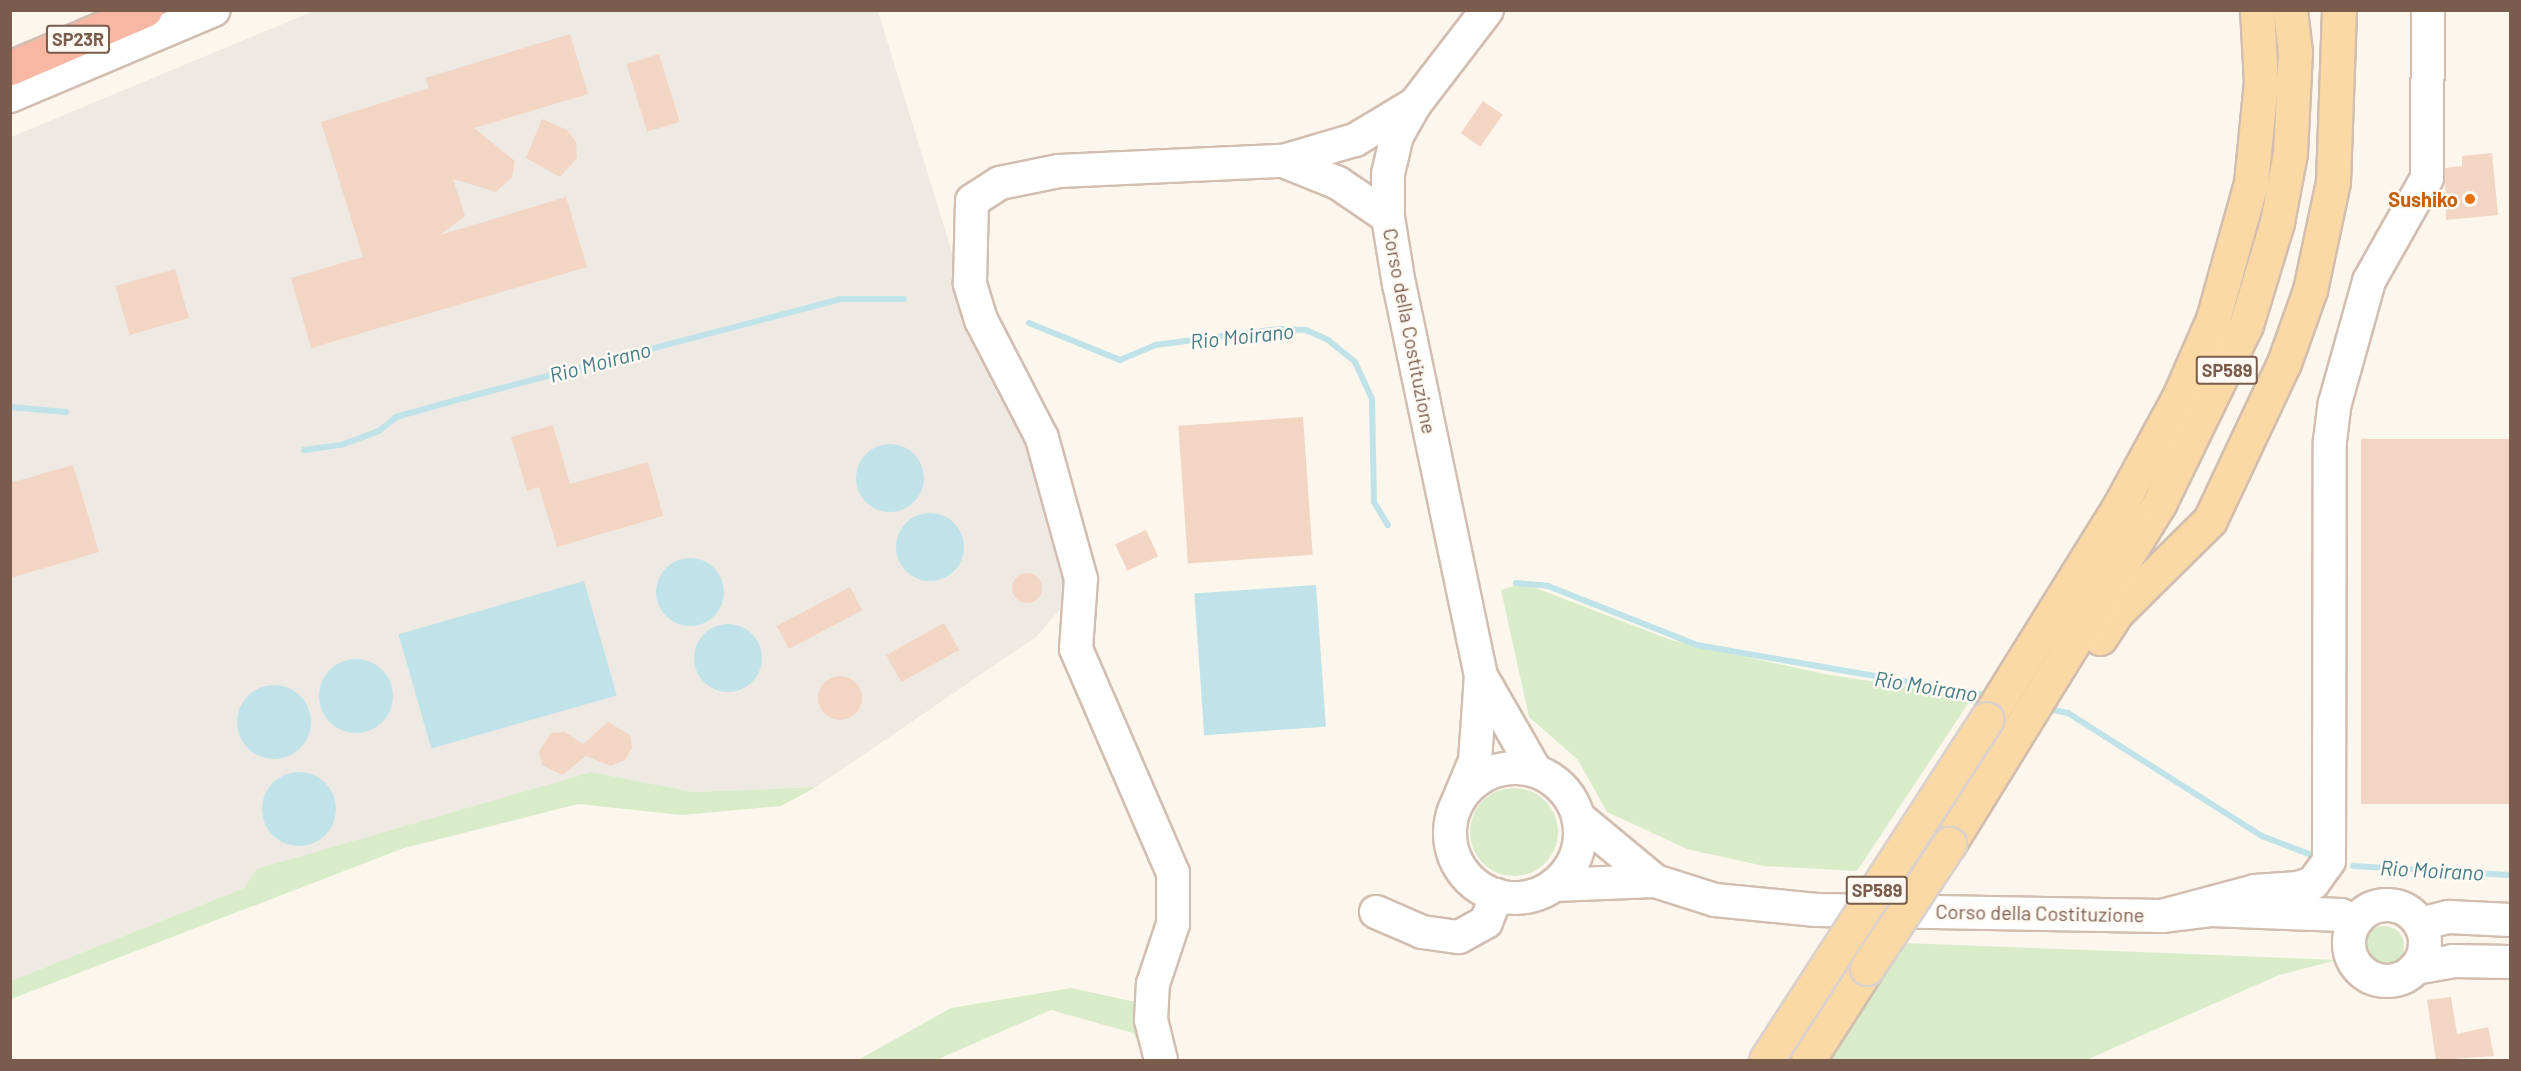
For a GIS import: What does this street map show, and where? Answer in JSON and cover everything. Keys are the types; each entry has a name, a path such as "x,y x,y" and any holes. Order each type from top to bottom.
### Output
{"highway":[{"name":"SP23R","path":"10,44 90,10"},
{"name":"SP23R","path":"10,68 145,10"}],"main road":[{"name":"SP589","path":"1766,1060 2011,677 2157,440 2212,319 2251,183 2261,81 2257,10"},
{"name":"SP589","path":"1808,1060 1949,844 2021,723 2159,504 2246,325 2277,222 2290,153 2295,52 2290,10"},
{"path":"2043,691 2070,678 2116,613 2210,520 2243,458 2310,290 2333,182 2339,10"}],"street":[{"path":"10,96 214,10"},
{"name":"Corso della Costituzione","path":"1481,676 1388,217 1391,154 1415,104 1487,10"},
{"path":"2162,916 2255,891 2298,888 2319,878 2329,861 2330,441 2335,403 2369,280 2427,177 2428,10"},
{"path":"1161,1060 1152,1011 1153,984 1173,924 1173,873 1076,649 1074,629 1081,579 1045,448 981,320 970,282 972,201 1000,183 1059,171 1283,161 1355,140 1415,104"},
{"path":"1283,161 1338,183 1388,217"},
{"path":"1481,676 1535,770 1570,796 1578,817 1576,854 1554,885"},
{"path":"1481,676 1475,761 1450,827 1454,856 1464,874 1497,895 1536,894 1554,885 1655,881"},
{"path":"1459,799 1492,771 1535,770"},
{"path":"1578,817 1655,881"},
{"name":"Corso della Costituzione","path":"1655,881 1755,907 2162,916 2211,910 2341,915 2355,921"},
{"path":"1376,912 1422,932 1459,937 1486,922 1497,895"},
{"path":"2351,958 2348,945 2355,921 2372,907 2394,905 2420,947 2453,961 2510,966"},
{"path":"2162,916 2309,928 2337,939 2365,975 2385,981 2449,917 2511,920"},
{"path":"2420,947 2463,934 2511,929"}],"shaded area":[{"path":"314,11 878,11 981,347 1034,452 1064,581 1062,607 1036,637 816,787 694,792 591,772 256,869 244,888 11,981 11,137"}],"green space":[{"path":"1523,583 1671,640 1829,675 1973,696 1857,871 1764,866 1687,849 1607,812 1578,760 1529,717 1501,590"},
{"path":"591,772 694,792 816,787 781,806 682,815 578,804 404,848 11,999 11,981 244,888 256,869"},
{"path":"1514,788 1531,791 1545,801 1555,815 1558,832 1555,849 1545,863 1531,873 1514,876 1497,873 1483,863 1473,849 1470,832 1473,815 1483,801 1497,791"},
{"path":"2384,926 2398,932 2404,946 2398,960 2384,966 2370,960 2364,946 2370,932"},
{"path":"1904,943 2337,960 2279,975 2086,1060 1831,1060"},
{"path":"1071,988 1145,1004 1147,1060 1133,1033 1051,1010 936,1060 858,1060 951,1008"}],"water":[{"path":"890,444 903,447 914,454 921,465 924,478 921,491 914,502 903,509 890,512 877,509 866,502 859,491 856,478 859,465 866,454 877,447"},
{"path":"930,513 943,516 954,523 961,534 964,547 961,560 954,571 943,578 930,581 917,578 906,571 899,560 896,547 899,534 906,523 917,516"},
{"path":"690,558 703,561 714,568 721,579 724,592 721,605 714,616 703,623 690,626 677,623 666,616 659,605 656,592 659,579 666,568 677,561"},
{"path":"584,581 617,695 431,749 398,634"},
{"path":"1316,585 1326,727 1204,735 1194,594"},
{"path":"728,624 741,627 752,634 759,645 762,658 759,671 752,682 741,689 728,692 715,689 704,682 697,671 694,658 697,645 704,634 715,627"},
{"path":"356,659 377,665 387,675 393,696 387,717 377,727 356,733 335,727 325,717 319,696 325,675 335,665"},
{"path":"274,685 295,691 305,701 311,722 305,743 295,753 274,759 253,753 243,743 237,722 243,701 253,691"},
{"path":"299,772 320,778 330,788 336,809 330,830 320,840 299,846 278,840 268,830 262,809 268,788 278,778"}],"building":[{"path":"570,34 588,94 474,128 515,161 512,177 496,192 453,179 465,216 440,235 566,197 587,267 311,348 291,278 363,257 321,122 429,88 425,78"},
{"path":"659,54 680,122 647,132 626,64"},
{"path":"1483,101 1503,115 1480,147 1461,133"},
{"path":"542,119 567,130 576,142 577,158 560,177 526,158"},
{"path":"2492,153 2498,215 2446,220 2445,168 2462,166 2462,156"},
{"path":"175,269 189,318 129,335 115,286"},
{"path":"1303,417 1313,555 1188,563 1178,426"},
{"path":"553,425 570,484 648,462 663,516 557,547 539,487 527,491 511,437"},
{"path":"2361,439 2509,439 2509,804 2361,804"},
{"path":"73,465 99,552 10,578 10,483"},
{"path":"1146,530 1158,556 1127,571 1115,544"},
{"path":"1027,573 1038,577 1042,588 1038,599 1027,603 1016,599 1012,588 1016,577"},
{"path":"850,587 862,610 789,649 777,626"},
{"path":"944,623 959,650 901,682 886,655"},
{"path":"840,676 855,683 862,698 855,713 840,720 825,713 818,698 825,683"},
{"path":"608,722 630,735 632,748 625,760 611,766 586,756 562,775 542,765 539,751 551,733 565,732 583,744"},
{"path":"2451,997 2457,1034 2488,1027 2494,1056 2436,1060 2427,1000"}],"waterway":[{"name":"Rio Moirano","path":"304,450 341,445 379,431 396,417 840,299 904,299"},
{"name":"Rio Moirano","path":"1029,323 1120,360 1155,345 1279,329 1306,330 1328,340 1355,362 1372,399 1374,502 1388,525"},
{"name":"Rio Moirano","path":"10,407 66,412"},
{"name":"Rio Moirano","path":"1516,583 1548,586 1697,645 1990,696"},
{"name":"Rio Moirano","path":"2044,708 2068,713 2262,836 2309,854"},
{"name":"Rio Moirano","path":"2353,866 2510,875"}],"place":[{"name":"Sushiko","path":"2470,199"}]}
